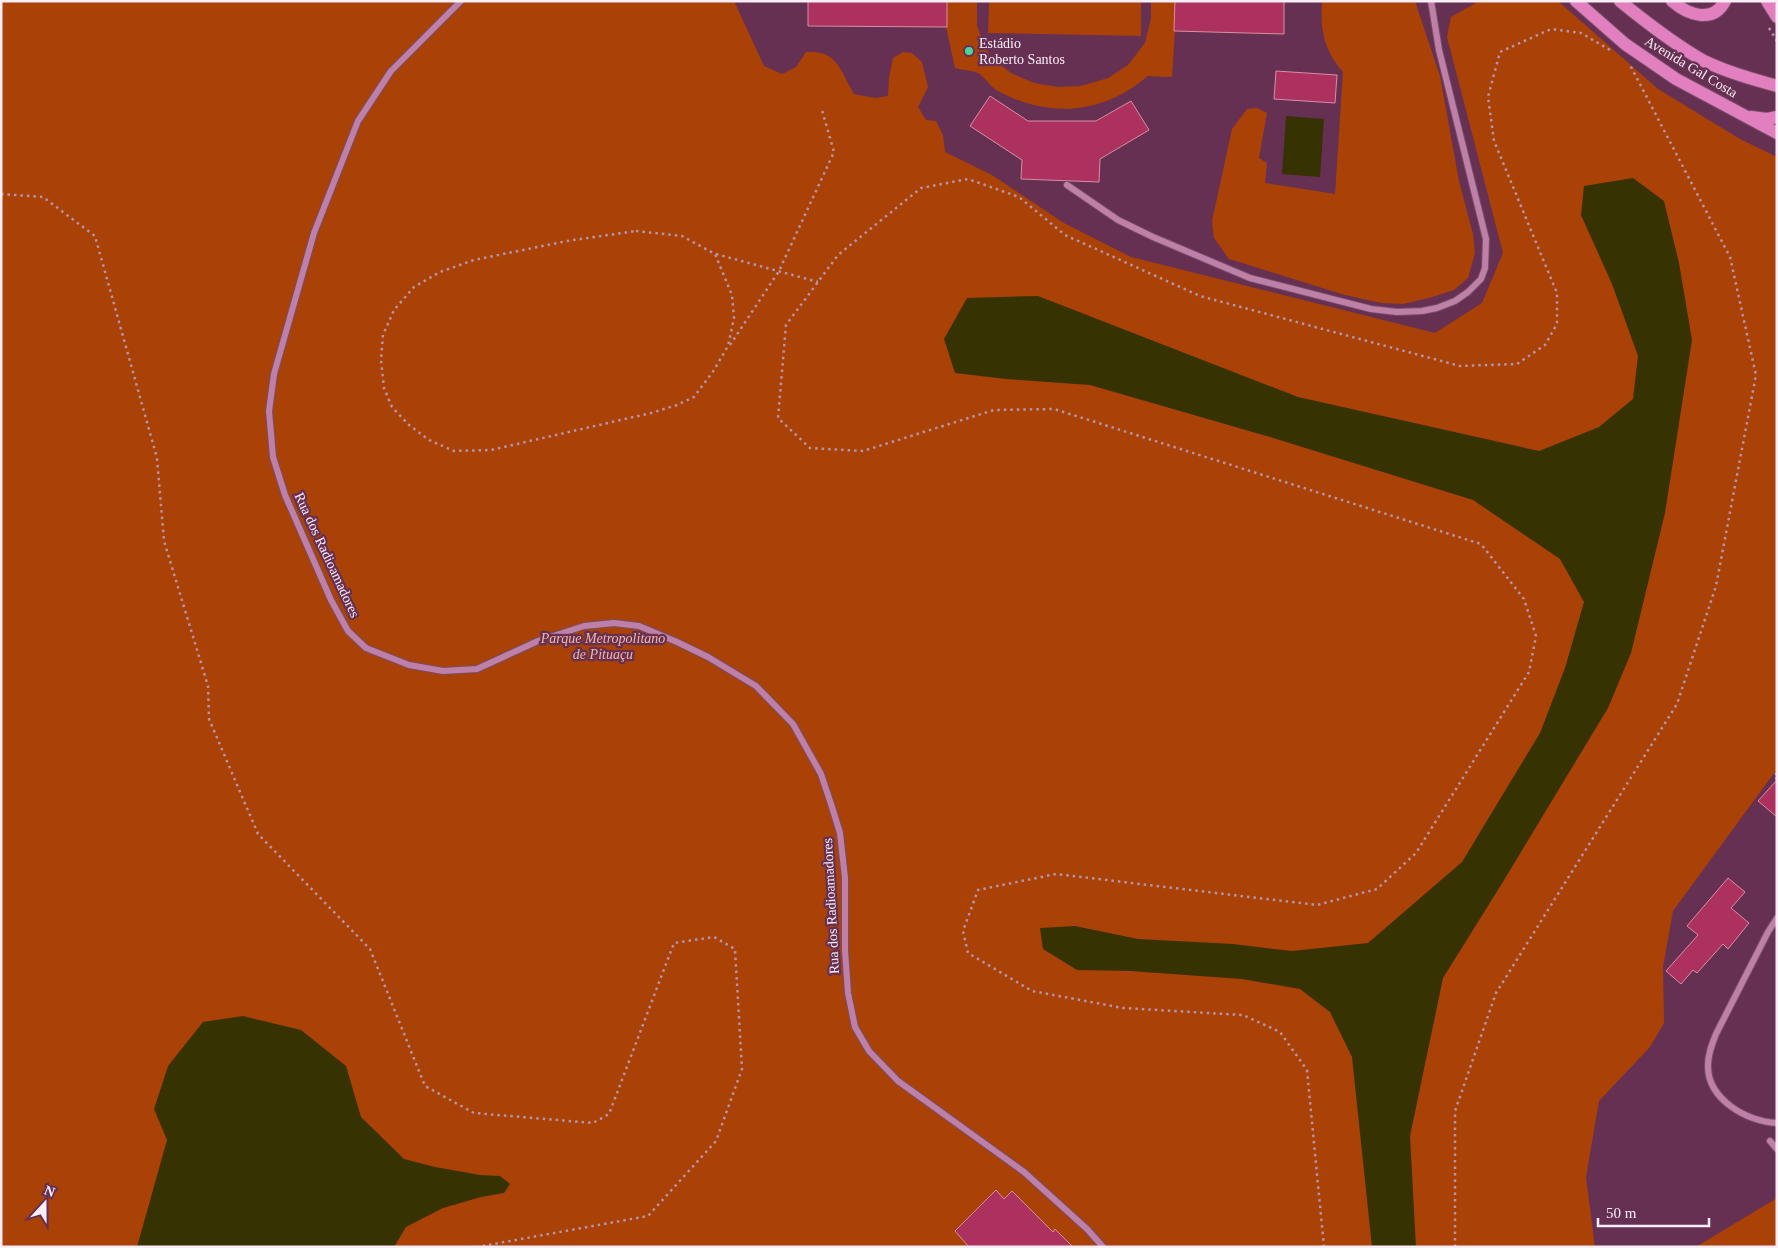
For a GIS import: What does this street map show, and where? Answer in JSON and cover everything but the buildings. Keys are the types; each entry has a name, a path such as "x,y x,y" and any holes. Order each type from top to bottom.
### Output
{"main road":[{"name":"Avenida Gal Costa","path":"1576,1 1625,44 1676,79 1777,133"},
{"path":"1620,1 1666,38 1706,61 1746,78 1777,86"},
{"path":"1672,1 1689,14 1709,16 1722,7 1726,1"},
{"path":"1767,1 1777,17"},
{"path":"1746,117 1767,119 1777,117"}],"lane":[{"name":"Rua dos Radioamadores","path":"461,1 391,71 358,121 314,233 274,374 269,411 273,457 285,495 331,600 348,631 366,648 409,665 444,671 477,669 547,638 584,626 614,623 639,626 677,642 708,657 756,686 793,724 821,774 840,833 845,878 845,950 848,993 855,1027 868,1051 898,1081 1024,1172 1087,1229 1103,1247"},
{"path":"1068,185 1118,220 1250,278 1372,309 1397,312 1422,311 1455,301 1468,292 1481,279 1485,268 1486,239 1439,50 1431,1"},
{"path":"1777,918 1716,1034 1710,1048 1707,1065 1715,1090 1728,1104 1751,1118 1777,1123"},
{"path":"1770,1141 1777,1149"}],"path":[{"path":"1324,1247 1306,1070 1280,1032 1243,1015 1123,1008 1032,991 968,953 963,931 978,890 1056,874 1317,905 1376,889 1416,853 1529,672 1536,636 1524,598 1480,544 1054,409 994,410 863,451 810,448 778,418 786,325 838,255 921,188 968,179 1019,197 1066,235 1200,296 1460,366 1517,364 1545,345 1557,324 1557,294 1494,141 1488,97 1500,52 1551,29 1581,33 1612,52"},
{"path":"1455,1247 1455,1111 1496,993 1677,704 1716,586 1756,375 1730,256 1628,62"},
{"path":"818,282 779,271 715,254 682,236 636,231 567,241 474,260 440,272 414,287 394,310 383,335 381,360 384,388 392,408 409,426 429,440 454,451 491,450 651,413 677,405 694,397 779,271 834,152 822,110"},
{"path":"1,194 43,197 95,236 157,458 164,541 208,686 209,719 258,834 370,949 425,1086 474,1114 593,1123 609,1114 674,943 714,937 735,949 742,1069 716,1140 648,1216 477,1247"},
{"path":"715,254 732,295 734,318 728,346"},
{"path":"1777,773 1774,776 1777,779"}],"green space":[{"name":"Parque Metropolitano de Pituaçu","path":"1,1 734,1 764,66 782,74 796,67 806,52 817,52 832,58 854,94 875,98 888,96 893,58 903,52 912,53 922,62 928,87 918,107 926,120 936,121 943,135 945,152 992,175 1064,223 1131,257 1435,333 1482,303 1503,253 1447,37 1451,17 1479,1 1558,1 1658,89 1740,139 1777,157 1777,769 1673,911 1663,967 1664,1023 1650,1047 1599,1101 1586,1177 1595,1247 1,1247"},
{"name":"Estádio Roberto Santos","path":"808,1 977,1 977,26 990,57 1011,73 1034,83 1058,87 1081,86 1108,78 1128,65 1145,43 1151,18 1151,1 1284,1 1284,34 1175,31 1172,77 1148,76 1131,89 1094,105 1056,109 1018,100 995,89 978,73 955,68 946,27 808,26"},
{"path":"989,1 1141,1 1141,36 988,33"},
{"path":"1322,1 1415,1 1440,76 1459,181 1473,234 1475,253 1468,278 1454,290 1403,304 1381,303 1345,295 1229,259 1214,238 1212,221 1232,129 1247,109 1257,108 1267,113 1259,158 1267,163 1265,183 1335,194 1343,72 1327,48 1322,21"},
{"path":"1777,1198 1777,1247 1693,1247 1699,1245"}],"shaded area":[{"path":"1286,116 1324,119 1320,177 1282,174"},
{"path":"1633,178 1664,201 1679,263 1692,340 1665,513 1631,653 1608,708 1443,978 1410,1136 1416,1247 1372,1247 1352,1057 1330,1012 1300,989 1242,979 1130,971 1077,970 1043,949 1040,928 1075,926 1138,939 1233,944 1292,951 1368,943 1462,862 1540,733 1565,668 1584,602 1560,559 1473,500 1270,437 1090,385 955,373 944,339 967,298 1038,296 1298,397 1539,451 1599,427 1633,399 1638,356 1612,284 1581,215 1584,186"},
{"path":"243,1016 301,1030 346,1066 361,1117 404,1159 480,1175 500,1176 510,1184 504,1193 481,1197 443,1208 406,1227 394,1247 137,1247 167,1140 154,1109 168,1066 203,1022"}],"place":[{"name":"Estádio Roberto Santos","path":"969,51"}]}
